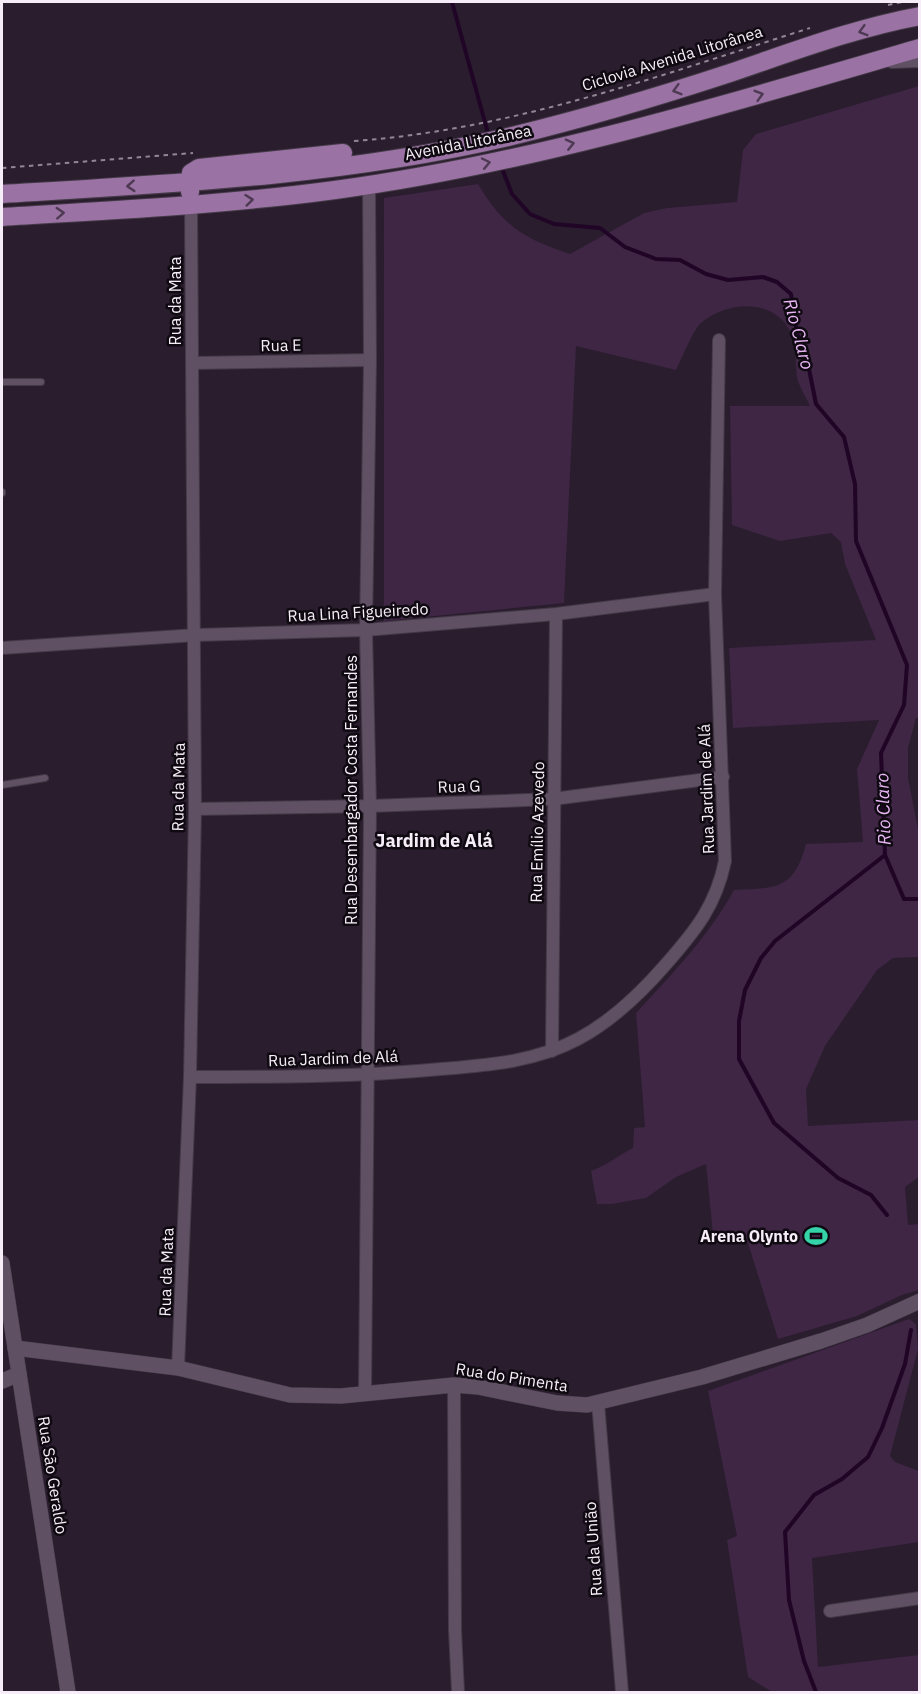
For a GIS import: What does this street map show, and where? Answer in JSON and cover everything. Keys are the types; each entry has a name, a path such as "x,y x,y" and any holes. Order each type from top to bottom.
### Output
{"main road":[{"name":"Avenida Litorânea","path":"2,195 189,182 300,171 419,153 451,139 508,137 682,89 822,43 920,16"},
{"name":"Avenida Litorânea","path":"2,217 191,205 369,185 513,157 692,114 920,48"},
{"name":"Avenida Litorânea","path":"874,62 920,59"},
{"path":"189,182 191,205"}],"street":[{"name":"Rua Desembargador Costa Fernandes","path":"365,1394 370,806 366,630 370,360 369,185"},
{"name":"Rua da Mata","path":"178,1368 190,1077 195,809 196,635 191,205"},
{"name":"Rua Jardim de Alá","path":"190,1077 366,1076 492,1065 552,1051 578,1039 630,1001 700,923 714,901 724,861 723,777 715,594 719,340"},
{"name":"Rua E","path":"192,363 370,360"},
{"name":"Rua Lina Figueiredo","path":"2,648 196,635 366,630 556,614 715,594"},
{"name":"Rua Emílio Azevedo","path":"552,1051 556,614"},
{"name":"Rua G","path":"195,809 370,806 553,799 723,777"},
{"name":"Rua São Geraldo","path":"2,1263 68,1692"},
{"name":"Rua do Pimenta","path":"15,1348 178,1368 290,1395 316,1397 365,1394 454,1384 557,1403 598,1403 702,1377 821,1341 867,1325 920,1301"},
{"path":"2,1381 19,1374"},
{"path":"454,1384 455,1630 458,1692"},
{"name":"Rua da União","path":"598,1403 622,1692"},
{"path":"830,1611 920,1598"}],"lane":[{"path":"2,382 40,382"},
{"path":"2,786 45,777"}],"path":[{"path":"880,8 902,2"},
{"name":"Ciclovia Avenida Litorânea","path":"451,139 497,120 543,110 655,77 815,26"}],"shaded area":[{"path":"919,86 920,718 916,718 908,748 908,778 919,834 919,957 893,958 877,970 825,1046 806,1089 808,1126 919,1120 919,1177 905,1187 908,1225 919,1224 919,1290 902,1295 857,1316 778,1339 747,1240 714,1244 706,1164 676,1177 646,1198 612,1204 597,1204 591,1171 633,1148 634,1128 645,1127 636,1013 713,924 734,890 772,887 781,884 796,870 806,844 863,842 857,769 879,720 733,728 729,648 876,640 845,564 841,542 831,533 780,541 732,525 730,406 810,406 797,377 792,336 782,320 773,313 749,306 724,310 702,322 691,337 676,370 576,346 564,603 384,621 384,198 478,184 497,211 516,229 539,242 570,254 644,213 667,208 737,202 743,150 756,134"},
{"path":"909,1319 916,1324 918,1349 890,1456 895,1462 919,1471 919,1542 812,1558 818,1667 919,1655 919,1692 772,1692 748,1677 727,1540 737,1536 708,1391"}],"waterway":[{"name":"Rio Claro","path":"452,2 489,137"},
{"name":"Rio Claro","path":"501,166 512,194 530,214 554,224 600,228 625,247 656,259 680,260 706,274 728,280 763,277 777,282 791,294 797,333 809,369 816,404 844,437 855,484 856,541 907,665 904,705 881,753 885,855 904,899 920,899"},
{"name":"Rio Claro","path":"885,855 775,941 761,958 745,990 739,1021 739,1059 774,1123 838,1178 871,1195 887,1215"},
{"path":"816,1692 804,1661 789,1600 785,1532 814,1495 842,1479 868,1457 882,1428 905,1364 911,1330"}],"place":[{"name":"Arena Olynto","path":"816,1236"}],"district":[{"name":"Jardim de Alá","path":"434,840"}]}
